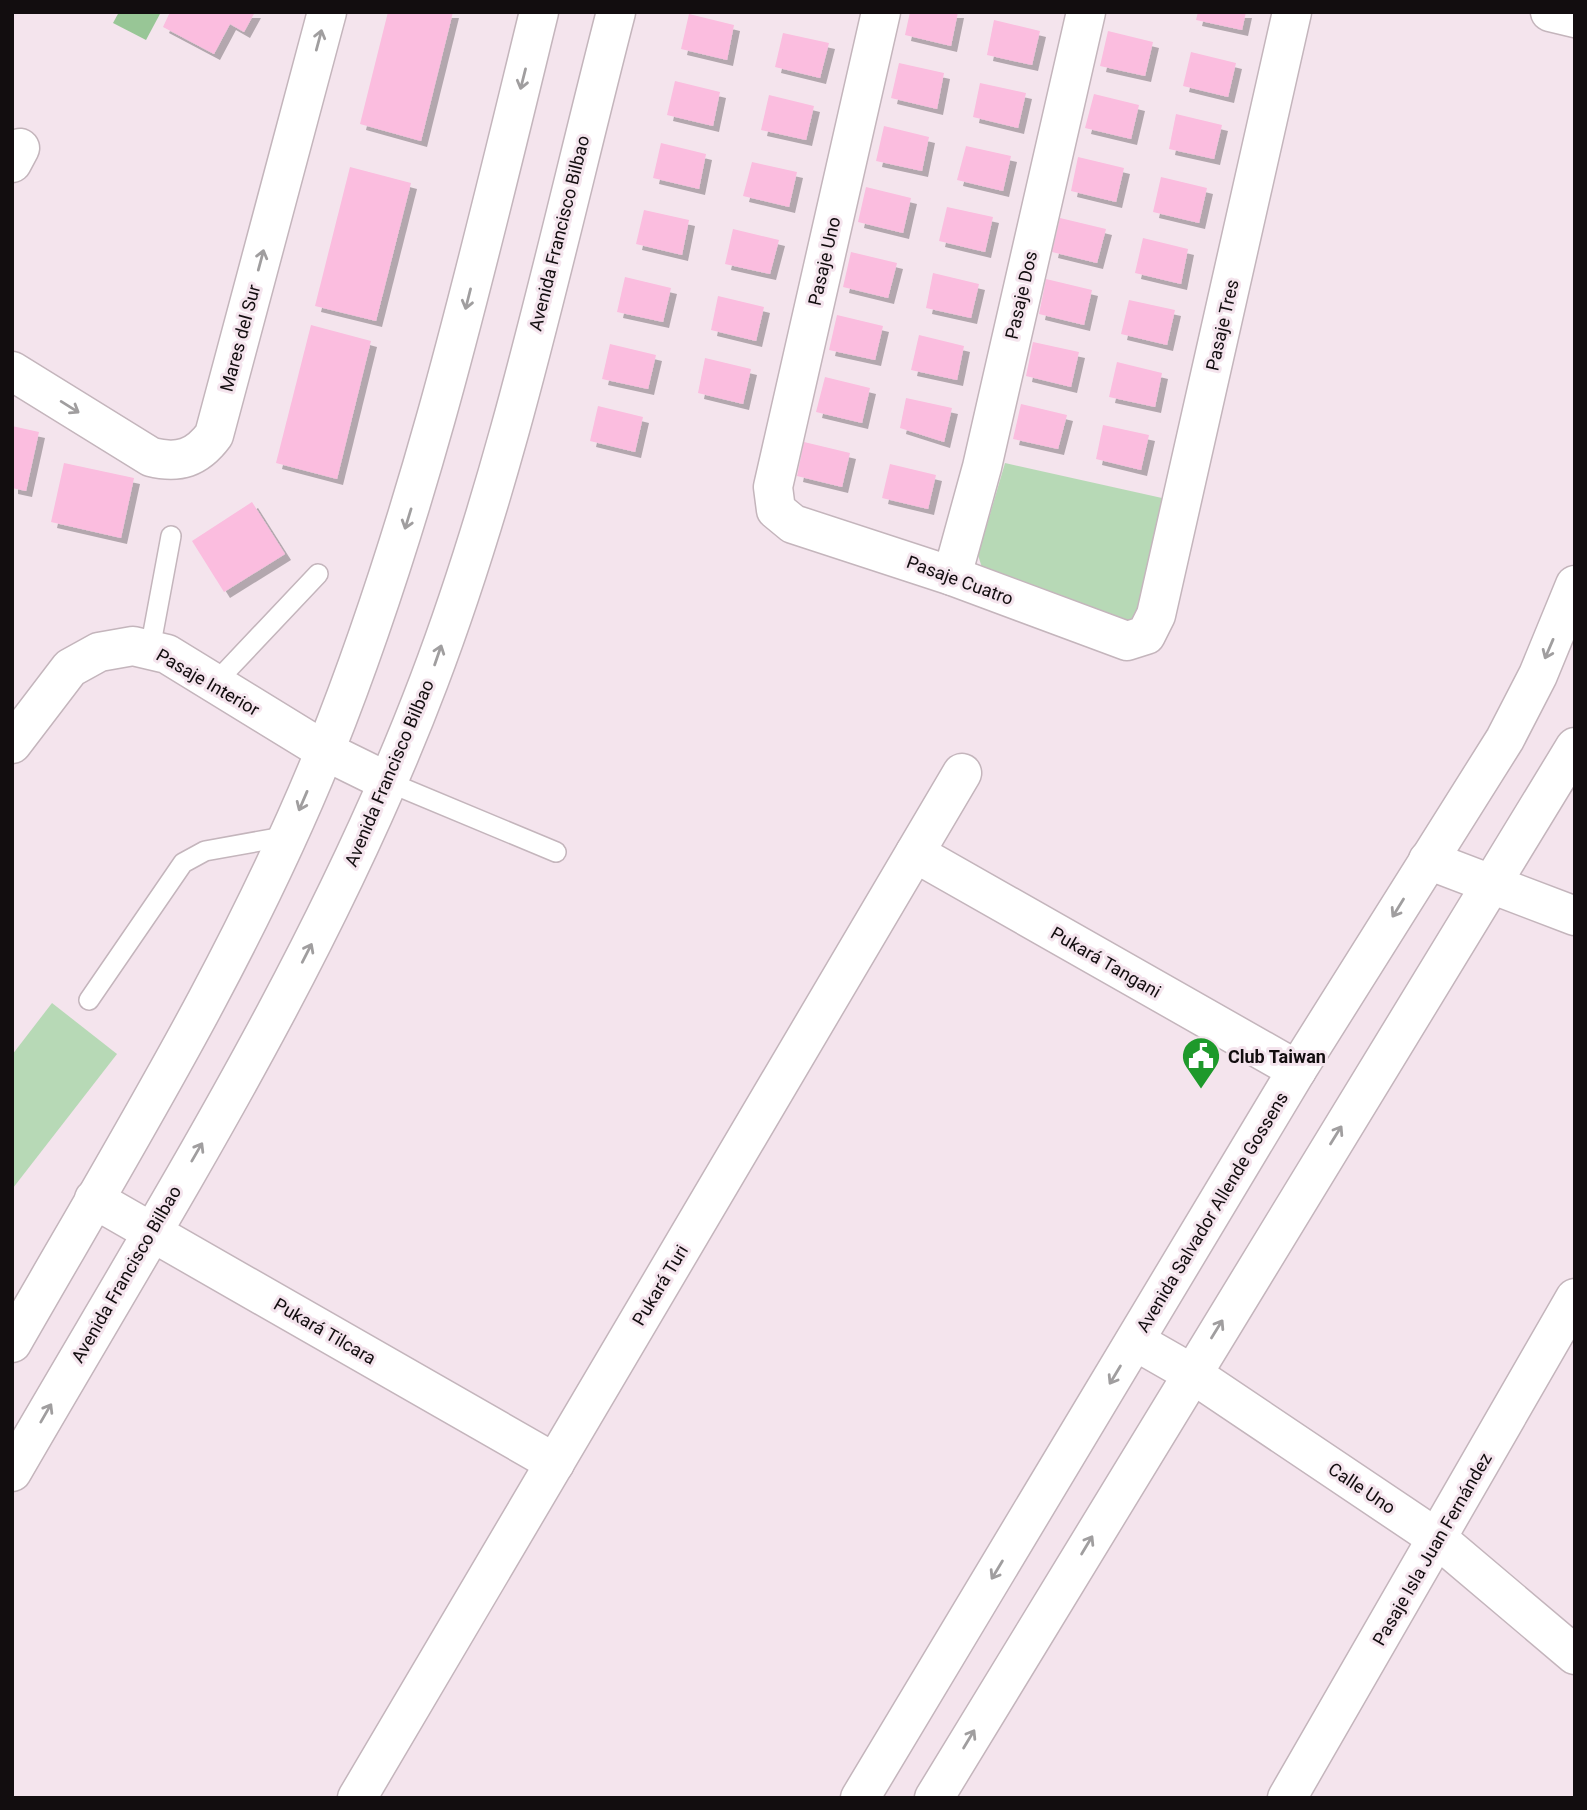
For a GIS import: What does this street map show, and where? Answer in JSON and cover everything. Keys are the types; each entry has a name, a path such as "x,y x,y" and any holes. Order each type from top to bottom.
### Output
{"street":[{"name":"Mares del Sur","path":"12,371 151,457 168,461 191,458 203,449 214,435 327,12"},
{"path":"12,1343 207,1000 288,836 325,751 398,552 429,451 539,12"},
{"name":"Avenida Francisco Bilbao","path":"12,1472 283,1001 337,895 388,782 429,681 467,573 500,463 616,12"},
{"name":"Pasaje Uno","path":"776,510 773,487 881,12"},
{"name":"Pasaje Dos","path":"952,576 982,467 1086,12"},
{"name":"Pasaje Tres","path":"1146,635 1159,602 1292,12"},
{"path":"1550,12 1575,18"},
{"name":"Pasaje Cuatro","path":"776,510 793,524 952,576 1112,638 1127,641 1146,635"},
{"name":"Avenida Salvador Allende Gossens","path":"860,1798 1297,1070 1505,739 1538,675 1575,585"},
{"name":"Pasaje Interior","path":"12,744 58,680 77,663 116,647 150,649 167,654 325,751 388,782"},
{"path":"934,1798 1575,747"},
{"name":"Pukará Turi","path":"357,1798 962,773"},
{"name":"Pukará Tangani","path":"915,853 1297,1070"},
{"path":"1428,860 1575,916"},
{"name":"Pukará Tilcara","path":"94,1199 555,1463"},
{"name":"Pasaje Isla Juan Fernández","path":"1287,1798 1575,1298"},
{"name":"Calle Uno","path":"1135,1341 1191,1373 1438,1539 1575,1655"}],"lane":[{"path":"150,649 171,536"},
{"path":"215,683 318,574"},
{"path":"388,782 556,852"},
{"path":"89,1000 183,863 205,851 288,836"}],"shaded area":[{"path":"119,12 161,12 146,40 113,23"},
{"path":"1005,463 1162,498 1139,605 1131,619 1122,622 984,574 978,555"},
{"path":"52,1003 117,1054 13,1188 12,1055"}],"building":[{"path":"170,12 255,12 244,32 230,24 214,54 163,27"},
{"path":"388,12 453,12 421,141 360,124"},
{"path":"910,12 958,12 951,46 905,35"},
{"path":"1198,12 1246,12 1242,30 1196,20"},
{"path":"689,14 734,25 727,60 681,49"},
{"path":"994,20 1040,31 1032,65 987,55"},
{"path":"1108,31 1153,42 1145,76 1100,66"},
{"path":"783,33 829,43 820,78 775,67"},
{"path":"1191,52 1236,63 1228,97 1183,86"},
{"path":"899,63 944,73 937,109 891,98"},
{"path":"675,81 720,92 713,126 667,115"},
{"path":"980,83 1026,93 1018,128 973,117"},
{"path":"1094,94 1139,105 1131,139 1085,128"},
{"path":"769,95 814,106 806,140 761,130"},
{"path":"1176,114 1222,125 1214,159 1169,149"},
{"path":"884,126 929,137 922,171 876,161"},
{"path":"661,143 706,154 699,189 653,178"},
{"path":"966,146 1011,156 1003,191 957,180"},
{"path":"1078,157 1124,168 1116,202 1071,191"},
{"path":"752,162 797,172 789,207 743,196"},
{"path":"350,167 411,183 376,321 315,306"},
{"path":"1161,177 1207,188 1199,223 1153,212"},
{"path":"866,187 911,198 903,233 858,222"},
{"path":"947,207 993,217 985,252 939,241"},
{"path":"644,210 689,220 682,255 636,244"},
{"path":"1060,218 1106,229 1097,263 1052,252"},
{"path":"733,229 779,240 770,274 725,264"},
{"path":"1143,238 1188,249 1181,284 1135,273"},
{"path":"851,252 897,263 888,298 843,287"},
{"path":"933,273 979,284 971,318 926,308"},
{"path":"625,277 671,288 663,322 617,312"},
{"path":"1046,279 1092,290 1084,325 1039,314"},
{"path":"718,296 764,307 756,341 711,330"},
{"path":"1129,300 1175,310 1167,345 1121,334"},
{"path":"837,315 883,326 875,360 829,350"},
{"path":"311,325 371,341 337,479 276,463"},
{"path":"919,335 964,346 957,380 911,370"},
{"path":"1033,342 1079,352 1071,387 1026,376"},
{"path":"610,344 656,355 648,389 602,379"},
{"path":"705,358 751,369 743,404 698,393"},
{"path":"1117,362 1162,373 1155,407 1109,397"},
{"path":"825,377 870,388 862,423 816,412"},
{"path":"906,398 952,408 944,442 900,428"},
{"path":"1021,404 1067,415 1058,449 1013,439"},
{"path":"598,406 643,417 635,452 590,441"},
{"path":"1103,425 1149,435 1141,470 1096,459"},
{"path":"12,426 39,432 26,491 12,488"},
{"path":"804,442 850,453 842,487 797,476"},
{"path":"64,463 134,478 121,538 51,522"},
{"path":"890,464 936,475 928,509 882,498"},
{"path":"252,502 285,554 224,592 192,541"}],"place":[{"name":"Club Taiwan","path":"1201,1090"}]}
